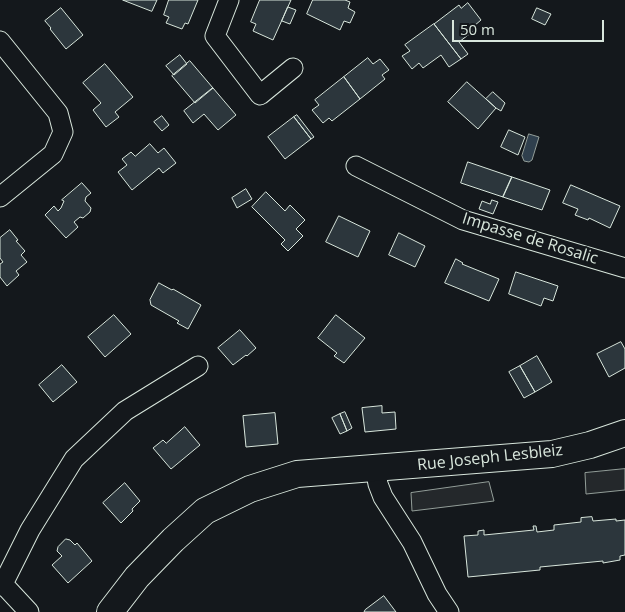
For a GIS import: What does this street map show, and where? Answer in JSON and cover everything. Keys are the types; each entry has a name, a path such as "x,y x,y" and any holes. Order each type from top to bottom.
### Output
{"main road":[{"name":"Rue Joseph Lesbleiz","path":"110,612 137,577 205,511 250,489 297,474 552,454 590,445 625,433"}],"street":[{"path":"229,0 215,36 260,95 293,68"},
{"path":"0,41 58,113 63,132 53,154 0,197"},
{"name":"Impasse de Rosalic","path":"356,166 463,220 625,268"},
{"path":"29,612 2,585 30,530 74,458 125,411 198,366"},
{"path":"364,470 378,484 412,542 437,594 449,612"}],"shaded area":[{"path":"625,469 625,490 586,494 585,473"},
{"path":"489,482 494,501 412,511 411,493"}],"water":[{"path":"529,134 539,137 532,160 529,162 524,161 522,156"}],"building":[{"path":"123,0 157,0 152,11"},
{"path":"169,0 198,0 188,24 185,23 182,29 166,23 169,17 164,15"},
{"path":"260,0 291,0 273,40 253,31 256,24 251,22"},
{"path":"313,0 345,0 350,2 348,8 355,12 350,23 344,21 340,30 307,14"},
{"path":"468,3 481,20 474,26 476,29 459,42 468,54 461,59 434,24 459,5 461,8"},
{"path":"288,7 296,10 290,24 282,21"},
{"path":"61,8 83,35 66,49 45,21"},
{"path":"537,8 551,14 545,25 532,19"},
{"path":"434,24 461,59 449,67 441,55 423,68 419,63 412,69 402,56 410,51 405,45"},
{"path":"180,55 187,64 174,75 166,66"},
{"path":"368,58 373,64 380,59 389,70 382,75 385,79 360,99 344,77"},
{"path":"190,61 213,88 195,103 172,76"},
{"path":"105,64 133,97 115,112 119,117 106,127 93,110 101,103 83,83"},
{"path":"344,77 360,99 332,121 329,118 323,123 312,110 319,105 315,100"},
{"path":"467,82 496,108 478,129 448,102"},
{"path":"213,88 236,115 218,130 204,114 193,123 184,111"},
{"path":"493,92 505,103 501,111 486,99"},
{"path":"297,115 314,137 311,139 294,117"},
{"path":"162,116 169,125 162,131 154,122"},
{"path":"294,117 311,139 285,159 268,137"},
{"path":"509,130 525,137 518,155 501,147"},
{"path":"150,144 158,153 164,148 176,163 163,173 159,168 132,190 118,172 127,165 122,159 131,152 135,156"},
{"path":"468,162 512,177 503,197 461,183"},
{"path":"512,177 550,190 542,210 503,197"},
{"path":"82,183 91,193 86,197 85,201 91,208 90,212 74,222 78,227 66,238 45,215 54,206 58,211 64,201 62,200"},
{"path":"571,185 620,206 610,228 589,218 588,220 575,215 578,209 563,203"},
{"path":"246,189 252,199 237,208 232,198"},
{"path":"266,192 285,211 290,205 305,220 296,229 303,236 288,251 281,244 285,240 252,207"},
{"path":"492,200 498,202 493,214 479,209 482,201 490,204"},
{"path":"339,216 370,231 358,257 326,242"},
{"path":"10,230 18,240 16,241 25,251 21,255 27,262 16,271 19,275 7,286 0,277 0,264 3,262 0,258 0,238"},
{"path":"399,233 425,246 415,267 389,255"},
{"path":"456,259 462,264 499,279 489,301 445,283"},
{"path":"516,272 558,286 553,301 544,298 541,306 509,294"},
{"path":"159,283 201,305 188,329 177,323 179,321 151,305 150,300"},
{"path":"114,315 131,334 105,357 88,337"},
{"path":"336,315 365,338 344,363 334,356 337,353 318,338"},
{"path":"240,330 256,348 233,365 218,348"},
{"path":"621,342 625,349 625,368 609,377 597,354"},
{"path":"537,356 552,382 535,392 520,366"},
{"path":"62,365 77,382 53,402 39,385"},
{"path":"520,366 535,392 524,398 509,372"},
{"path":"382,406 382,413 395,412 396,429 365,432 362,408"},
{"path":"345,412 352,428 347,431 340,414"},
{"path":"275,413 278,444 246,447 243,416"},
{"path":"340,414 347,431 340,434 332,418"},
{"path":"185,427 200,445 171,469 153,448 163,440 166,443"},
{"path":"125,483 140,501 121,523 103,503"},
{"path":"592,517 593,521 625,520 625,555 620,556 620,560 603,563 603,561 540,567 540,570 468,577 464,536 478,535 478,531 484,530 484,535 534,530 533,526 536,526 537,532 554,530 554,525 581,522 581,518"},
{"path":"66,539 75,545 77,543 92,561 68,583 52,565 62,556 57,551 58,547"},
{"path":"384,596 396,612 364,612 365,610"}]}
